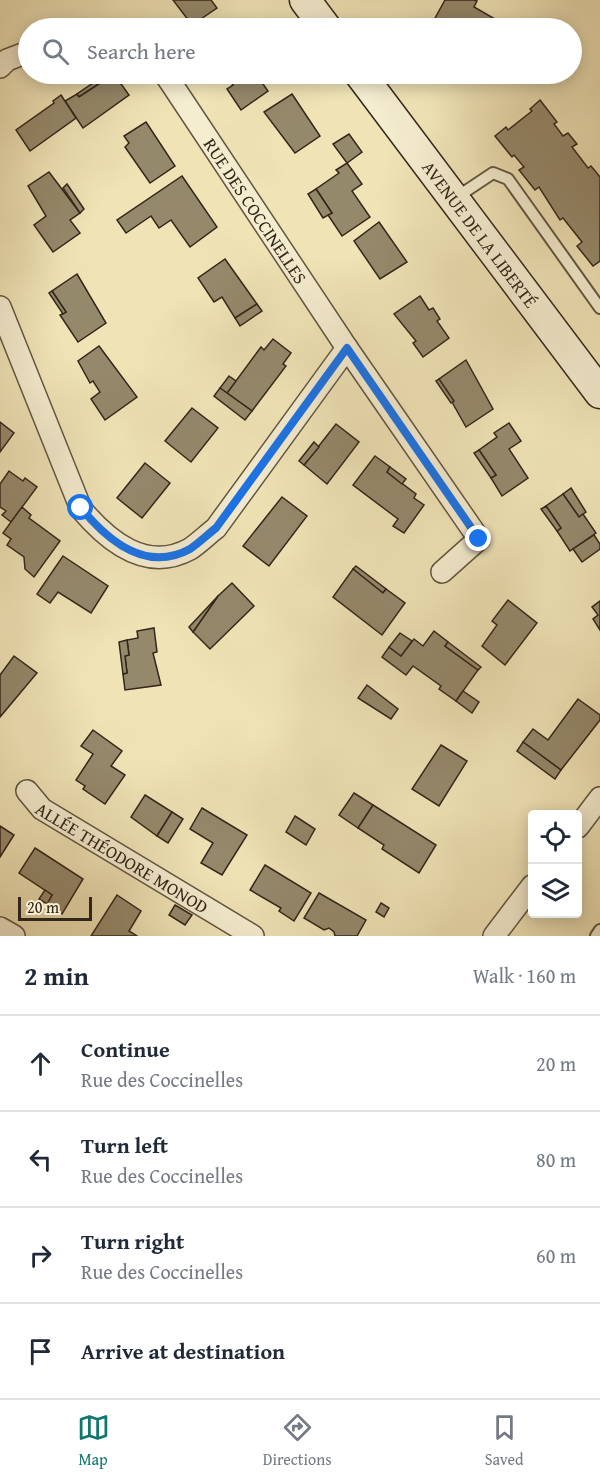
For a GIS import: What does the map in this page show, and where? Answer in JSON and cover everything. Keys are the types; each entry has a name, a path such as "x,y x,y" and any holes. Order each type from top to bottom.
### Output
{"street":[{"path":"305,0 318,18"},
{"path":"0,67 7,60 18,56"},
{"name":"RUE DES COCCINELLES","path":"172,84 347,348 479,539 442,572"},
{"name":"AVENUE DE LA LIBERTÉ","path":"368,84 600,393"},
{"path":"0,307 81,508 95,525 121,546 142,557 164,558 189,549 216,528 347,348"},
{"name":"ALLÉE THÉODORE MONOD","path":"27,791 42,809 253,936"},
{"path":"582,822 600,798"},
{"path":"494,936 528,891"},
{"path":"0,928 14,936"}],"lane":[{"path":"454,199 493,173 508,179 600,308"},
{"path":"596,936 600,930"}],"building":[{"path":"173,0 211,0 217,8 202,18 187,18"},
{"path":"445,0 474,0 477,1 474,7 493,18 435,18"},
{"path":"92,84 99,84 79,97 77,94"},
{"path":"99,84 121,84 129,95 83,128 65,101 77,94 79,97"},
{"path":"263,84 268,91 241,110 227,89 233,85"},
{"path":"292,94 320,136 295,153 264,112"},
{"path":"61,95 76,118 30,151 16,130 54,103 53,101"},
{"path":"540,100 557,122 554,124 563,136 568,133 577,144 572,147 588,168 591,166 600,177 600,261 593,266 577,246 582,242 563,218 560,220 539,187 535,190 519,170 524,167 514,155 512,157 495,136 506,127 508,130 532,111 530,109"},
{"path":"146,122 175,166 150,183 125,147 129,143 124,136"},
{"path":"349,134 362,152 347,163 333,144"},
{"path":"347,163 362,184 352,191 370,217 342,236 328,215 332,213 316,189 339,173 336,170"},
{"path":"49,172 80,213 70,220 80,233 53,252 34,225 46,216 28,186"},
{"path":"182,176 217,227 190,247 171,220 159,228 151,216 126,233 117,220"},
{"path":"67,184 84,209 80,213 63,188"},
{"path":"316,189 332,213 323,218 308,194"},
{"path":"379,222 407,262 380,279 354,241"},
{"path":"225,259 257,304 235,318 222,297 214,302 198,278"},
{"path":"77,274 106,323 78,342 60,315 66,312 52,291"},
{"path":"52,291 66,312 63,314 49,293"},
{"path":"420,296 429,310 433,308 440,319 437,321 449,338 423,357 413,343 416,341 394,314"},
{"path":"257,304 262,311 240,326 235,318"},
{"path":"273,339 291,353 283,364 286,366 252,411 227,393 261,347 264,350"},
{"path":"99,346 137,397 105,420 91,399 100,392 93,381 90,383 78,361"},
{"path":"466,360 493,409 466,427 439,379"},
{"path":"229,376 236,381 227,393 220,388"},
{"path":"439,379 454,401 451,403 436,381"},
{"path":"220,388 252,411 245,420 214,396"},
{"path":"192,408 218,428 191,462 165,441"},
{"path":"0,422 14,433 0,452"},
{"path":"509,423 521,441 509,449 528,478 502,496 491,478 496,475 479,450 497,437 494,433"},
{"path":"336,424 359,442 327,484 304,465"},
{"path":"314,442 319,447 304,465 299,461"},
{"path":"479,450 496,475 491,478 474,453"},
{"path":"375,456 390,467 387,472 416,494 414,498 424,505 404,533 393,526 398,519 353,485"},
{"path":"145,463 170,483 142,518 117,498"},
{"path":"390,467 406,479 402,484 387,472"},
{"path":"9,471 23,481 25,478 37,487 11,522 2,515 6,511 0,507 0,484"},
{"path":"571,488 586,512 579,517 563,494"},
{"path":"563,494 579,517 583,514 596,533 570,551 557,531 561,528 546,506"},
{"path":"282,497 307,516 269,566 243,546"},
{"path":"546,506 561,528 557,531 541,509"},
{"path":"22,507 31,515 29,518 60,541 34,577 25,569 24,557 7,545 11,539 3,533"},
{"path":"594,535 600,544 600,549 582,562 573,549"},
{"path":"63,556 108,586 91,613 58,592 50,603 37,594"},
{"path":"356,566 386,589 383,593 353,569"},
{"path":"353,569 383,593 386,589 405,603 382,635 333,597"},
{"path":"232,583 254,606 210,649 193,632 218,596"},
{"path":"218,596 193,632 189,627"},
{"path":"508,600 537,623 505,665 482,646 497,625 492,621"},
{"path":"600,601 600,630 593,619 598,615 592,607"},
{"path":"154,628 157,652 153,653 161,685 125,690 123,674 127,673 125,656 129,655 127,640 138,638 137,631"},
{"path":"434,631 448,642 445,646 478,670 456,701 439,689 441,686 413,666 406,675 382,657 389,647 401,656 414,639 423,646"},
{"path":"400,633 412,641 401,656 389,647"},
{"path":"127,640 129,655 125,656 127,673 123,674 119,642"},
{"path":"448,642 481,667 478,670 445,646"},
{"path":"14,656 37,673 0,717 0,675"},
{"path":"367,685 398,709 391,719 358,698"},
{"path":"463,691 479,702 472,713 456,701"},
{"path":"578,699 600,715 600,720 561,770 523,742 533,729 548,740"},
{"path":"93,730 122,751 111,766 125,775 105,804 83,789 85,786 76,780 93,754 81,746"},
{"path":"523,742 561,770 555,779 517,751"},
{"path":"441,745 467,761 439,806 412,789"},
{"path":"354,793 373,805 358,828 339,815"},
{"path":"145,795 172,812 157,836 131,817"},
{"path":"373,805 436,845 419,873 382,849 384,845 358,828"},
{"path":"202,808 247,835 222,875 201,863 213,843 190,829"},
{"path":"172,812 183,819 168,843 157,836"},
{"path":"295,816 315,829 306,845 286,832"},
{"path":"0,826 14,835 0,857"},
{"path":"35,848 83,879 62,914 47,904 52,895 19,873"},
{"path":"265,865 311,893 294,921 279,911 281,908 250,890"},
{"path":"45,890 52,895 47,904 39,899"},
{"path":"319,893 366,920 357,936 335,936 329,928 324,930 304,918"},
{"path":"117,895 141,911 129,931 137,936 91,936"},
{"path":"381,903 389,908 384,917 376,912"},
{"path":"175,905 192,915 185,925 169,915"}],"route":[{"path":"81,508 95,525 121,546 142,557 164,558 189,549 216,528 347,348 479,539"}]}
